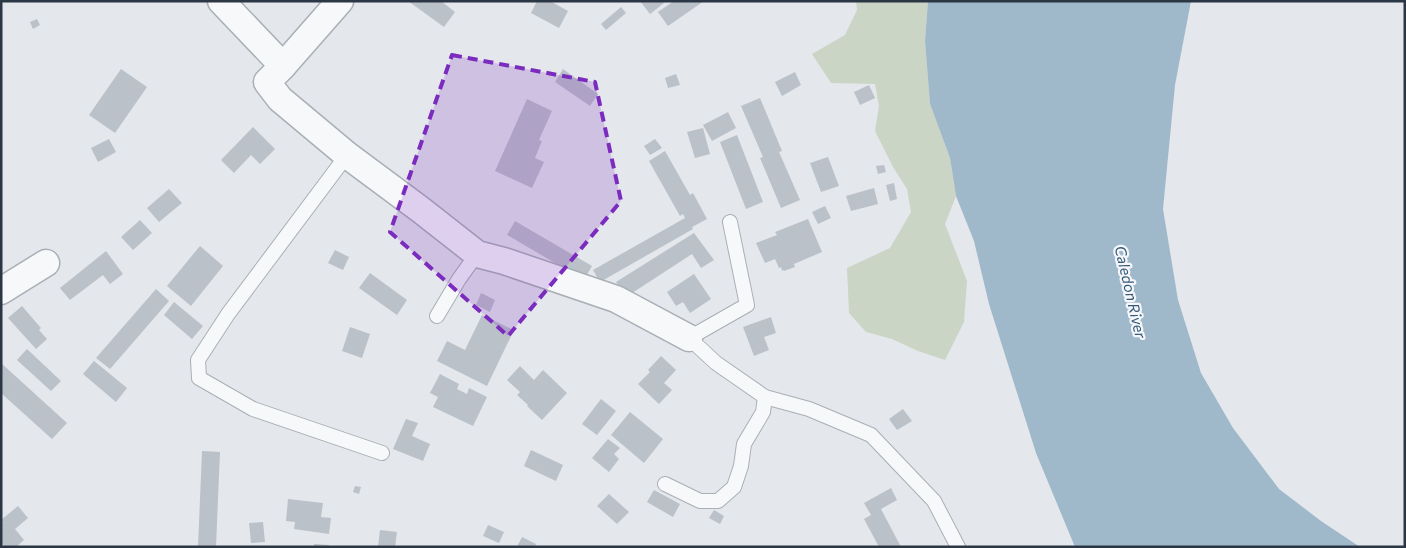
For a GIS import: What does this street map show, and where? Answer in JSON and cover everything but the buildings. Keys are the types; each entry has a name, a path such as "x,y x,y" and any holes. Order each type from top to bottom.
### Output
{"street":[{"path":"221,1 283,66"},
{"path":"340,1 267,82 280,99 348,155 477,254 616,300 689,338"},
{"path":"1,291 46,263"}],"lane":[{"path":"348,155 223,321 198,360 199,378 253,410 382,453"},
{"path":"730,222 747,305 689,338 716,363 764,396 809,409 871,435 934,501 958,547"},
{"path":"437,316 477,254"},
{"path":"665,484 700,501 718,501 734,488 741,466 744,444 763,412 764,396"}],"highlighted area":[{"path":"452,55 595,82 621,201 508,336 390,232"}],"green space":[{"path":"856,1 928,1 925,41 930,104 950,158 956,196 945,224 967,281 964,322 945,360 918,351 892,339 866,332 849,313 847,268 890,248 911,212 907,189 893,167 875,131 879,106 875,84 831,83 812,54 845,35 857,10"}],"water":[{"name":"Caledon River","path":"928,1 1191,1 1175,85 1163,209 1178,300 1201,373 1233,428 1279,489 1321,521 1360,547 1075,547 1036,453 989,304 974,241 956,196 950,158 930,104 925,41"}]}
